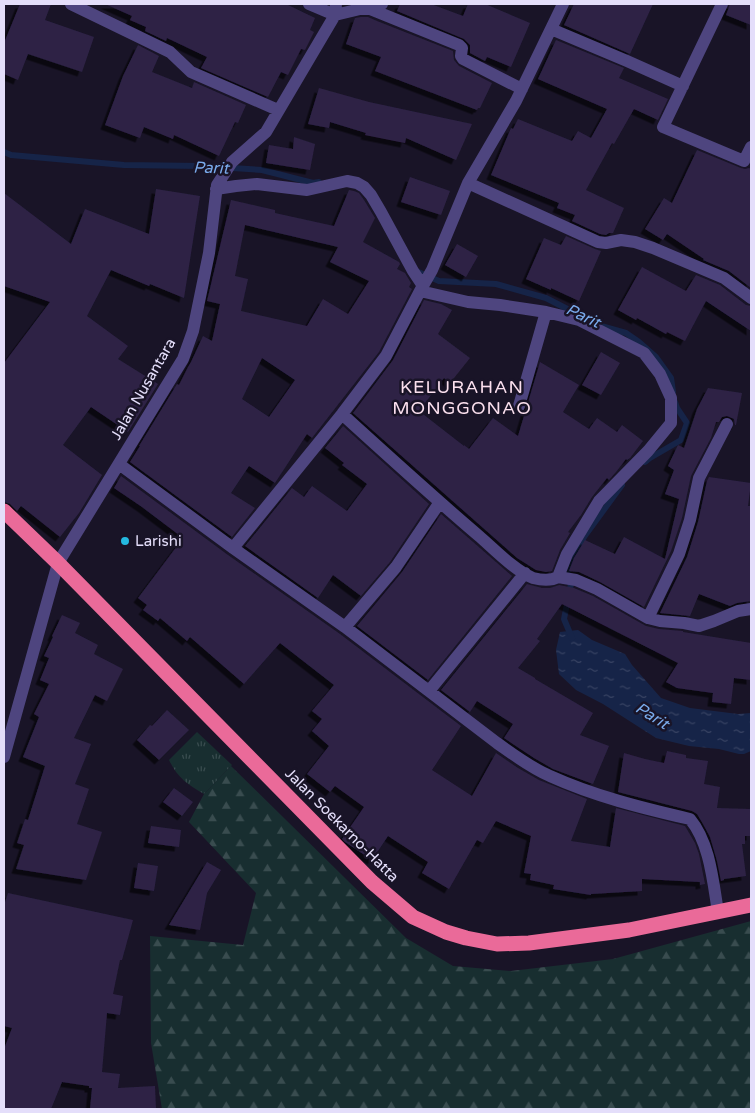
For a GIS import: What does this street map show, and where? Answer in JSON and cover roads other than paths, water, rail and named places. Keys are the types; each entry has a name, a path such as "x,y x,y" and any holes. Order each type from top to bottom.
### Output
{"highway":[{"name":"Jalan Soekarno-Hatta","path":"4,511 372,882 413,917 446,932 466,938 497,944 529,943 629,930 751,905"}],"street":[{"path":"71,4 170,52 191,72 278,110"},
{"path":"309,4 336,9 360,9 376,6 459,45 462,48 461,56 463,59 522,88"},
{"path":"233,548 342,414 386,356 432,270 468,183 516,101 563,4"},
{"path":"722,4 663,127 744,161 751,147"},
{"path":"216,187 232,162 266,132 336,9"},
{"path":"551,29 682,86"},
{"path":"216,187 257,184 307,190 347,181 357,183 364,187 371,195 422,287 468,302 546,312 579,320 644,353 660,374 671,398 671,423 648,451 599,501 567,554 558,577 554,580 533,578 518,569 342,414"},
{"path":"468,183 598,242 606,243 620,240 635,242 653,248 724,278 751,298"},
{"name":"Jalan Nusantara","path":"4,757 58,564 183,359 193,331 209,253 216,187"},
{"path":"519,406 546,312"},
{"path":"648,618 679,554 690,520 699,478 726,424"},
{"path":"119,464 233,548 346,627 497,743 548,776 608,798 690,819 701,836 710,869 718,912"},
{"path":"346,627 396,568 440,502"},
{"path":"428,691 525,573"},
{"path":"558,577 576,580 597,589 648,618 660,621 699,626 738,610 751,609"}],"water":[{"path":"578,630 592,640 625,654 632,665 661,698 690,708 738,714 751,713 751,751 739,754 719,749 689,746 656,738 603,704 576,690 559,674 556,650 560,632"}],"waterway":[{"name":"Parit","path":"4,152 11,155 124,165 201,166 262,170 313,183 319,182"},
{"name":"Parit","path":"415,269 439,281 496,284 546,298 581,316"},
{"name":"Parit","path":"601,326 626,333 656,357 671,378 673,392"},
{"name":"Parit","path":"645,462 681,440 687,423 675,402"},
{"name":"Parit","path":"572,638 564,619 571,584 567,573 584,537 622,485"}],"place":[{"name":"Larishi","path":"125,541"}],"district":[{"name":"KELURAHAN MONGGONAO","path":"462,397"}]}
